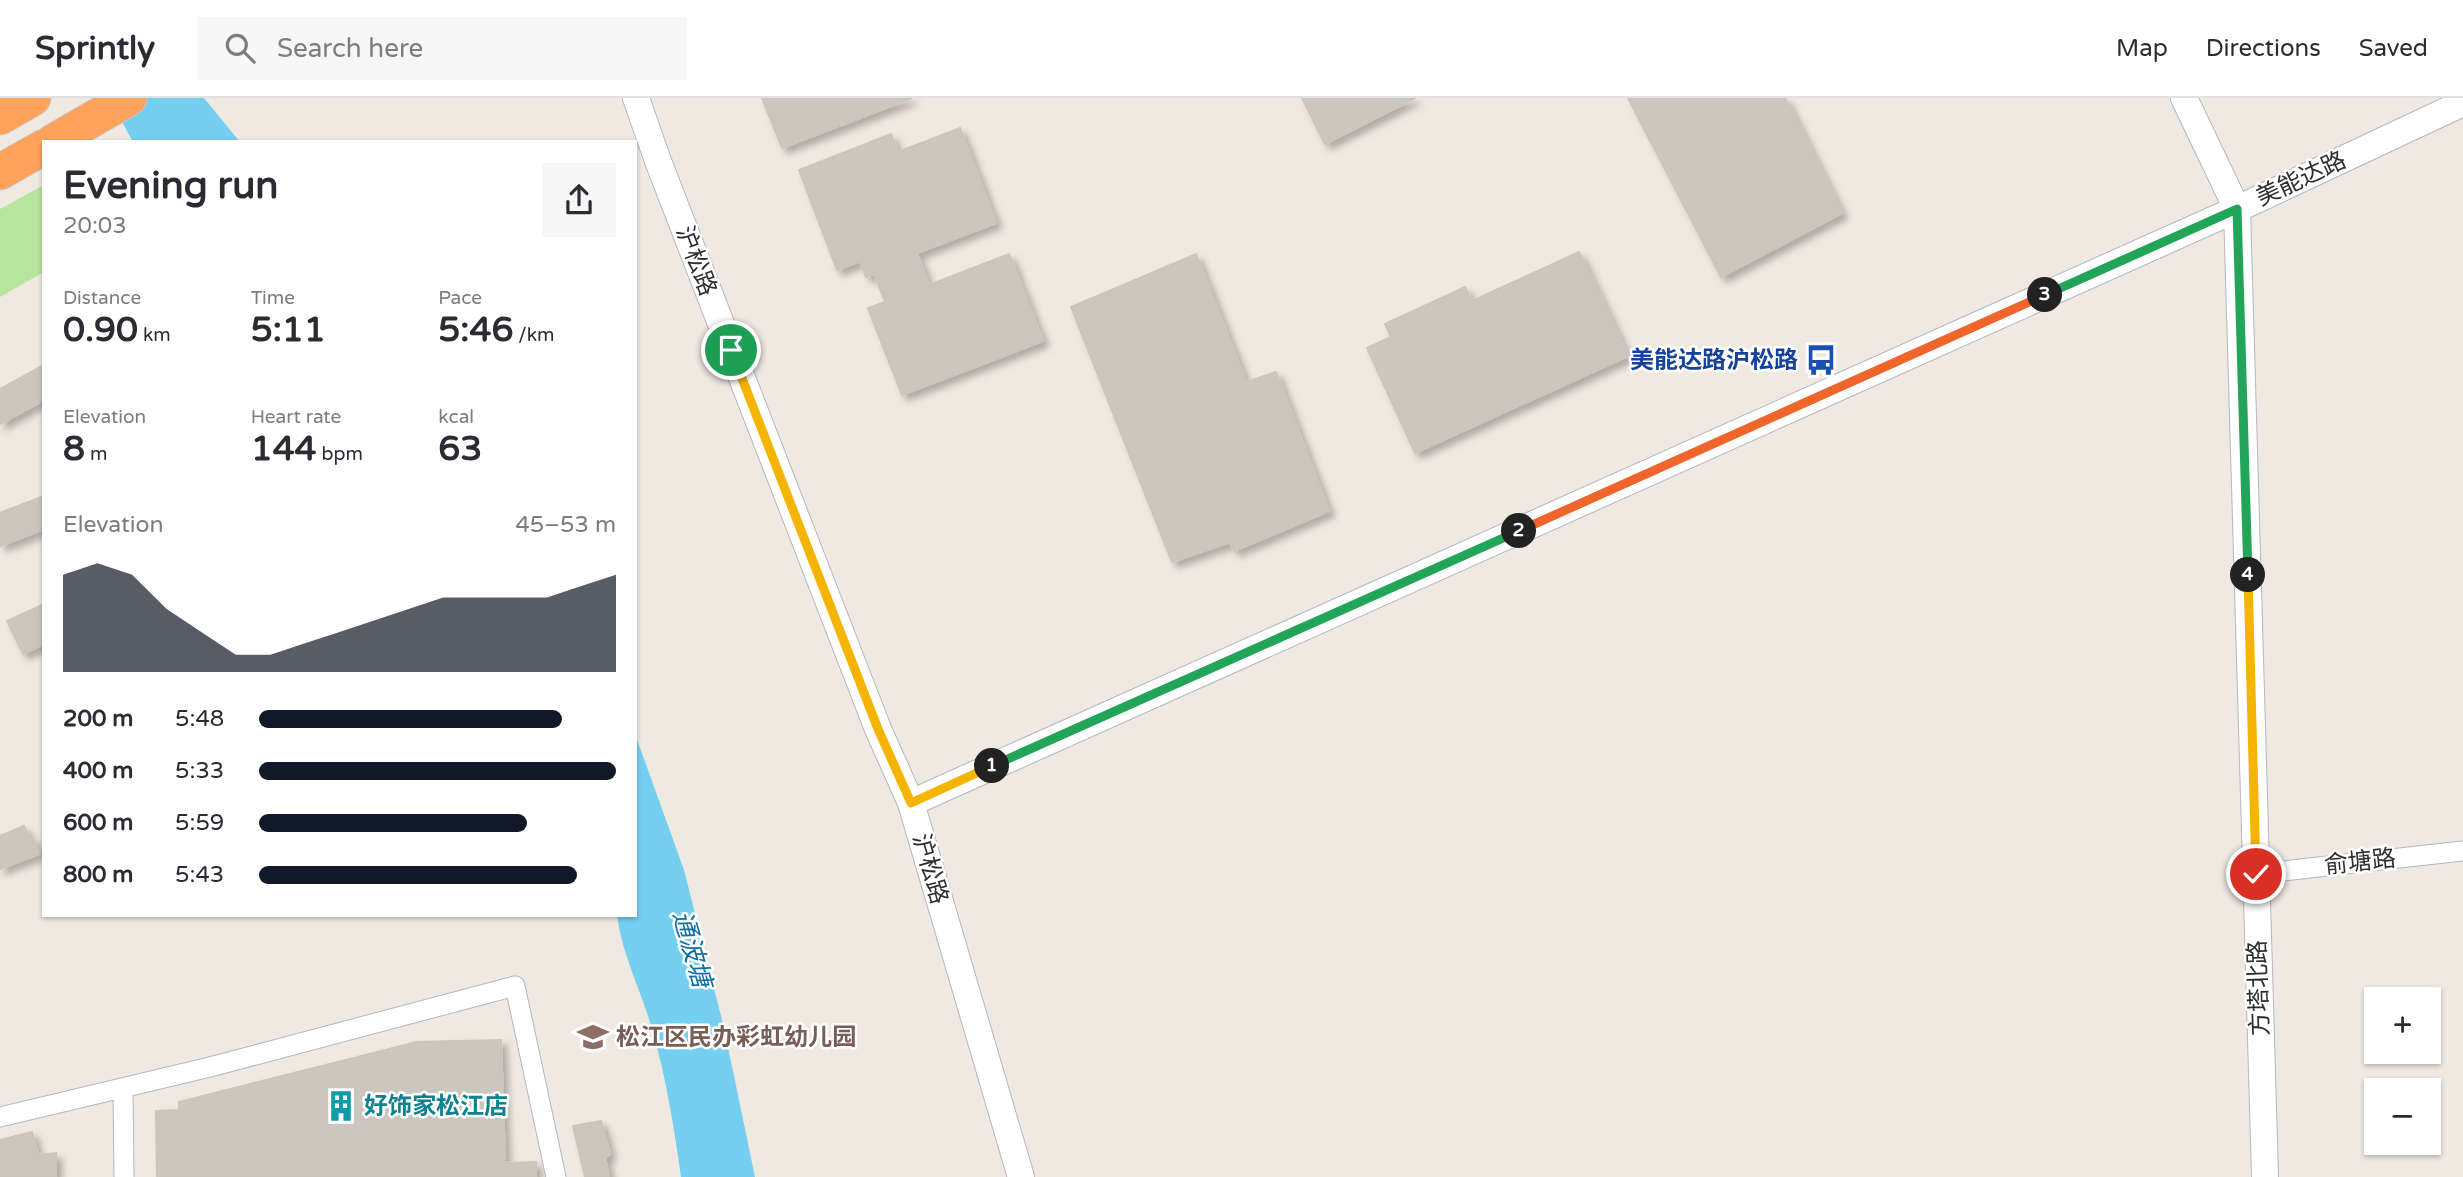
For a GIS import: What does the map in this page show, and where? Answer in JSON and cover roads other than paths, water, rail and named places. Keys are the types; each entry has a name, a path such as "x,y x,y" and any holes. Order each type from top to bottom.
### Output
{"highway":[{"path":"0,117 33,98"},
{"path":"56,140 129,98"},
{"path":"0,172 42,148"}],"main road":[{"name":"沪松路","path":"636,98 657,161 878,729 911,803 1021,1177"},
{"name":"方塔北路","path":"2184,98 2237,209 2264,1177"},
{"name":"美能达路","path":"911,803 2237,209 2463,103"}],"street":[{"name":"俞塘路","path":"2256,874 2463,851"},
{"path":"0,1117 210,1067 515,986 556,1177"},
{"path":"123,1088 124,1177"}],"water":[{"path":"109,98 204,98 238,140 132,140"},
{"name":"通波塘","path":"637,740 684,870 724,1028 755,1177 681,1177 661,1065 648,1015 619,930 617,917 637,917"}],"place":[{"name":"美能达路沪松路","path":"1821,360"},
{"name":"松江区民办彩虹幼儿园","path":"593,1037"},
{"name":"好饰家松江店","path":"341,1106"}]}
